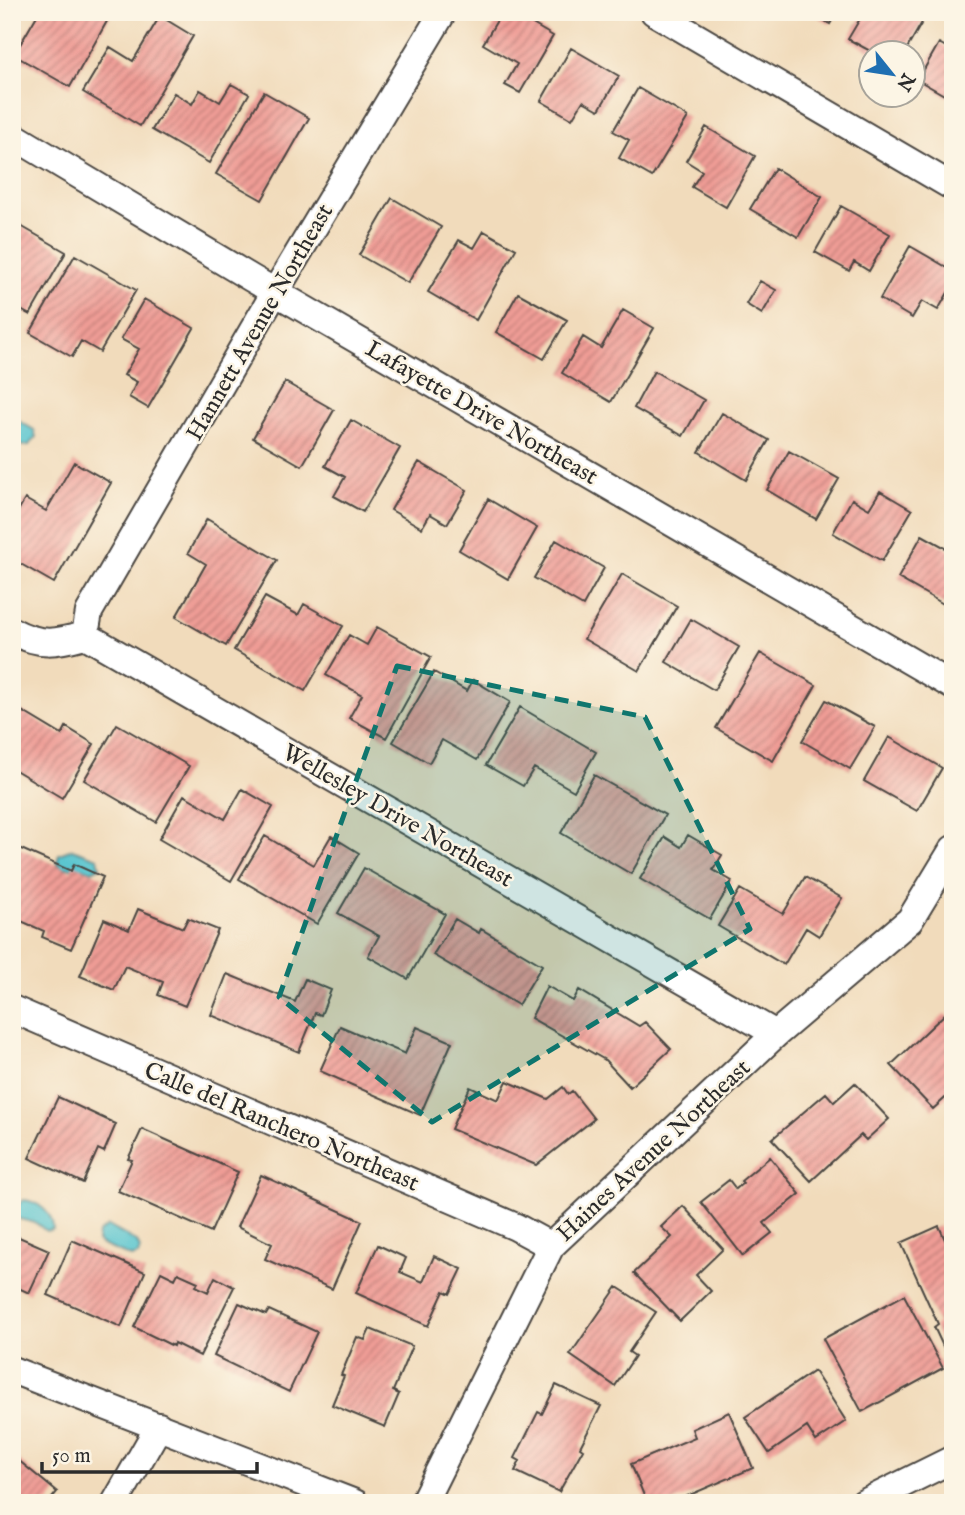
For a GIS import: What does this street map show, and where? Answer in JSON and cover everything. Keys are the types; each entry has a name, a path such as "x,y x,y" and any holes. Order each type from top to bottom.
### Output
{"street":[{"name":"Hannett Avenue Northeast","path":"85,635 89,612 275,292 443,12"},
{"path":"654,12 953,187"},
{"name":"Lafayette Drive Northeast","path":"12,135 275,292 953,686"},
{"path":"12,631 23,637 54,644 85,635"},
{"name":"Wellesley Drive Northeast","path":"85,635 776,1034"},
{"name":"Haines Avenue Northeast","path":"423,1503 551,1246 776,1034 910,920 953,849"},
{"name":"Calle del Ranchero Northeast","path":"12,1009 516,1227 551,1246"},
{"path":"12,1370 355,1503"},
{"path":"115,1503 159,1426"},
{"path":"864,1503 953,1459"}],"highlighted area":[{"path":"397,666 645,717 750,929 432,1122 279,997"}],"water":[{"path":"12,417 34,430 36,437 29,445 22,446 12,439"},
{"path":"72,849 98,858 100,867 92,871 62,868 57,862 59,854"},
{"path":"23,1200 44,1209 53,1229 46,1231 36,1223 15,1218 14,1209"},
{"path":"108,1226 137,1242 140,1249 138,1255 131,1257 100,1244 97,1241 98,1233"}],"building":[{"path":"12,12 23,12 12,31"},
{"path":"39,12 103,12 110,16 70,87 14,55"},
{"path":"502,12 512,12 553,36 520,93 505,85 517,64 483,44"},
{"path":"810,12 837,12 830,24"},
{"path":"864,12 928,12 913,38 856,38 856,43 848,39"},
{"path":"160,16 193,36 140,126 83,92 110,47 133,61"},
{"path":"939,43 953,51 953,100 926,85 926,66"},
{"path":"571,48 619,76 599,110 583,101 572,119 541,101"},
{"path":"231,84 249,94 209,163 152,130 174,93 192,104 200,90 220,102"},
{"path":"638,88 688,117 652,177 619,158 629,140 613,131"},
{"path":"264,92 309,118 262,200 216,174"},
{"path":"706,127 755,156 726,207 692,187 702,171 686,161"},
{"path":"775,168 822,197 798,237 750,209"},
{"path":"392,198 441,227 408,283 359,255"},
{"path":"841,206 890,234 869,271 854,262 849,271 815,252"},
{"path":"12,221 66,252 30,315 12,305"},
{"path":"484,231 516,249 476,320 428,292 459,240 474,248"},
{"path":"910,246 953,271 953,284 938,310 922,301 912,318 880,299"},
{"path":"75,255 136,290 100,352 81,341 72,357 30,333"},
{"path":"760,281 776,290 762,314 746,304"},
{"path":"518,293 567,320 544,359 496,332"},
{"path":"144,299 194,328 148,408 129,397 137,382 124,375 139,349 121,339"},
{"path":"623,310 654,328 611,402 562,373 583,337 601,348"},
{"path":"654,371 704,400 683,436 634,408"},
{"path":"285,382 334,410 302,466 253,438"},
{"path":"722,413 769,440 746,480 699,452"},
{"path":"351,420 400,448 363,512 334,496 345,477 325,466"},
{"path":"789,451 839,479 816,519 767,490"},
{"path":"74,462 111,483 54,583 12,559 12,521 25,499 46,511"},
{"path":"419,462 467,490 447,524 430,514 422,528 391,510"},
{"path":"880,491 912,510 882,561 833,533 852,499 869,509"},
{"path":"488,499 537,528 508,579 459,550"},
{"path":"207,519 277,560 226,646 176,617 206,564 188,553"},
{"path":"922,535 953,552 953,596 947,606 898,578"},
{"path":"556,540 604,568 583,606 534,578"},
{"path":"622,574 677,606 639,671 584,639"},
{"path":"265,597 298,615 304,604 343,626 305,691 234,650"},
{"path":"691,619 739,647 714,690 666,662"},
{"path":"377,627 431,657 386,738 349,718 362,695 326,675 349,635 367,645"},
{"path":"760,653 816,685 773,761 716,728"},
{"path":"434,672 467,691 473,680 510,702 477,760 442,740 429,763 393,742"},
{"path":"826,700 875,727 850,769 802,741"},
{"path":"12,705 62,735 66,727 94,744 62,798 12,768"},
{"path":"520,707 596,752 574,791 534,768 523,786 486,765"},
{"path":"117,724 189,766 156,822 84,780"},
{"path":"889,737 942,768 917,811 864,781"},
{"path":"594,775 665,815 631,874 561,833"},
{"path":"242,789 273,807 231,881 159,839 184,795 225,819"},
{"path":"688,835 722,855 713,870 732,881 710,919 640,879 665,837 681,847"},
{"path":"265,836 314,865 331,836 359,853 317,924 239,879"},
{"path":"12,845 71,871 74,864 103,877 71,949 42,937 44,931 12,917"},
{"path":"364,868 445,914 408,979 368,956 379,936 338,913"},
{"path":"805,877 842,898 819,936 806,928 784,965 718,926 740,889 783,914"},
{"path":"138,909 183,928 188,918 218,930 185,1006 158,995 163,982 125,966 114,990 80,976 104,919 129,930"},
{"path":"455,919 479,933 481,929 542,965 518,1005 433,955"},
{"path":"227,974 295,1002 305,979 331,990 321,1015 315,1013 299,1052 211,1015"},
{"path":"547,986 573,1001 579,990 639,1026 645,1022 671,1049 630,1087 605,1060 531,1018"},
{"path":"945,1014 953,1022 953,1091 933,1109 891,1065"},
{"path":"340,1026 405,1054 417,1027 452,1042 420,1115 320,1071"},
{"path":"507,1081 548,1099 563,1087 568,1094 572,1091 594,1119 536,1165 451,1129 470,1087 498,1100"},
{"path":"855,1083 889,1119 866,1140 861,1135 811,1181 772,1139 826,1093 834,1102"},
{"path":"58,1097 116,1124 104,1152 98,1149 83,1183 29,1158"},
{"path":"142,1129 238,1172 211,1232 118,1191 132,1160 128,1159"},
{"path":"770,1157 800,1194 764,1223 772,1233 743,1256 701,1202 729,1180 736,1189 743,1183 741,1181"},
{"path":"261,1175 362,1221 332,1289 265,1259 272,1244 237,1227"},
{"path":"683,1206 723,1249 696,1275 711,1291 680,1321 634,1273 672,1237 661,1227"},
{"path":"939,1226 946,1242 953,1238 953,1355 948,1357 934,1327 938,1324 901,1243"},
{"path":"12,1234 49,1250 29,1293 12,1285"},
{"path":"72,1240 145,1272 121,1327 48,1295"},
{"path":"378,1245 406,1258 400,1272 423,1282 434,1256 462,1269 450,1294 444,1291 428,1326 356,1293"},
{"path":"161,1272 175,1279 178,1273 198,1282 196,1286 208,1292 215,1277 234,1287 200,1356 134,1327"},
{"path":"617,1287 656,1312 629,1352 635,1356 615,1386 570,1355"},
{"path":"904,1295 943,1368 862,1412 823,1339"},
{"path":"239,1303 266,1315 269,1310 317,1332 289,1392 214,1356"},
{"path":"370,1329 412,1346 393,1391 399,1394 385,1427 332,1405 357,1337 365,1340"},
{"path":"814,1371 846,1421 816,1441 807,1427 769,1453 745,1417"},
{"path":"556,1385 601,1406 580,1447 583,1449 559,1492 515,1471 520,1461 515,1458 538,1412 542,1414"},
{"path":"729,1412 753,1468 671,1503 647,1503 631,1464 695,1437 692,1429"},
{"path":"12,1455 57,1492 48,1503 12,1503"}]}
